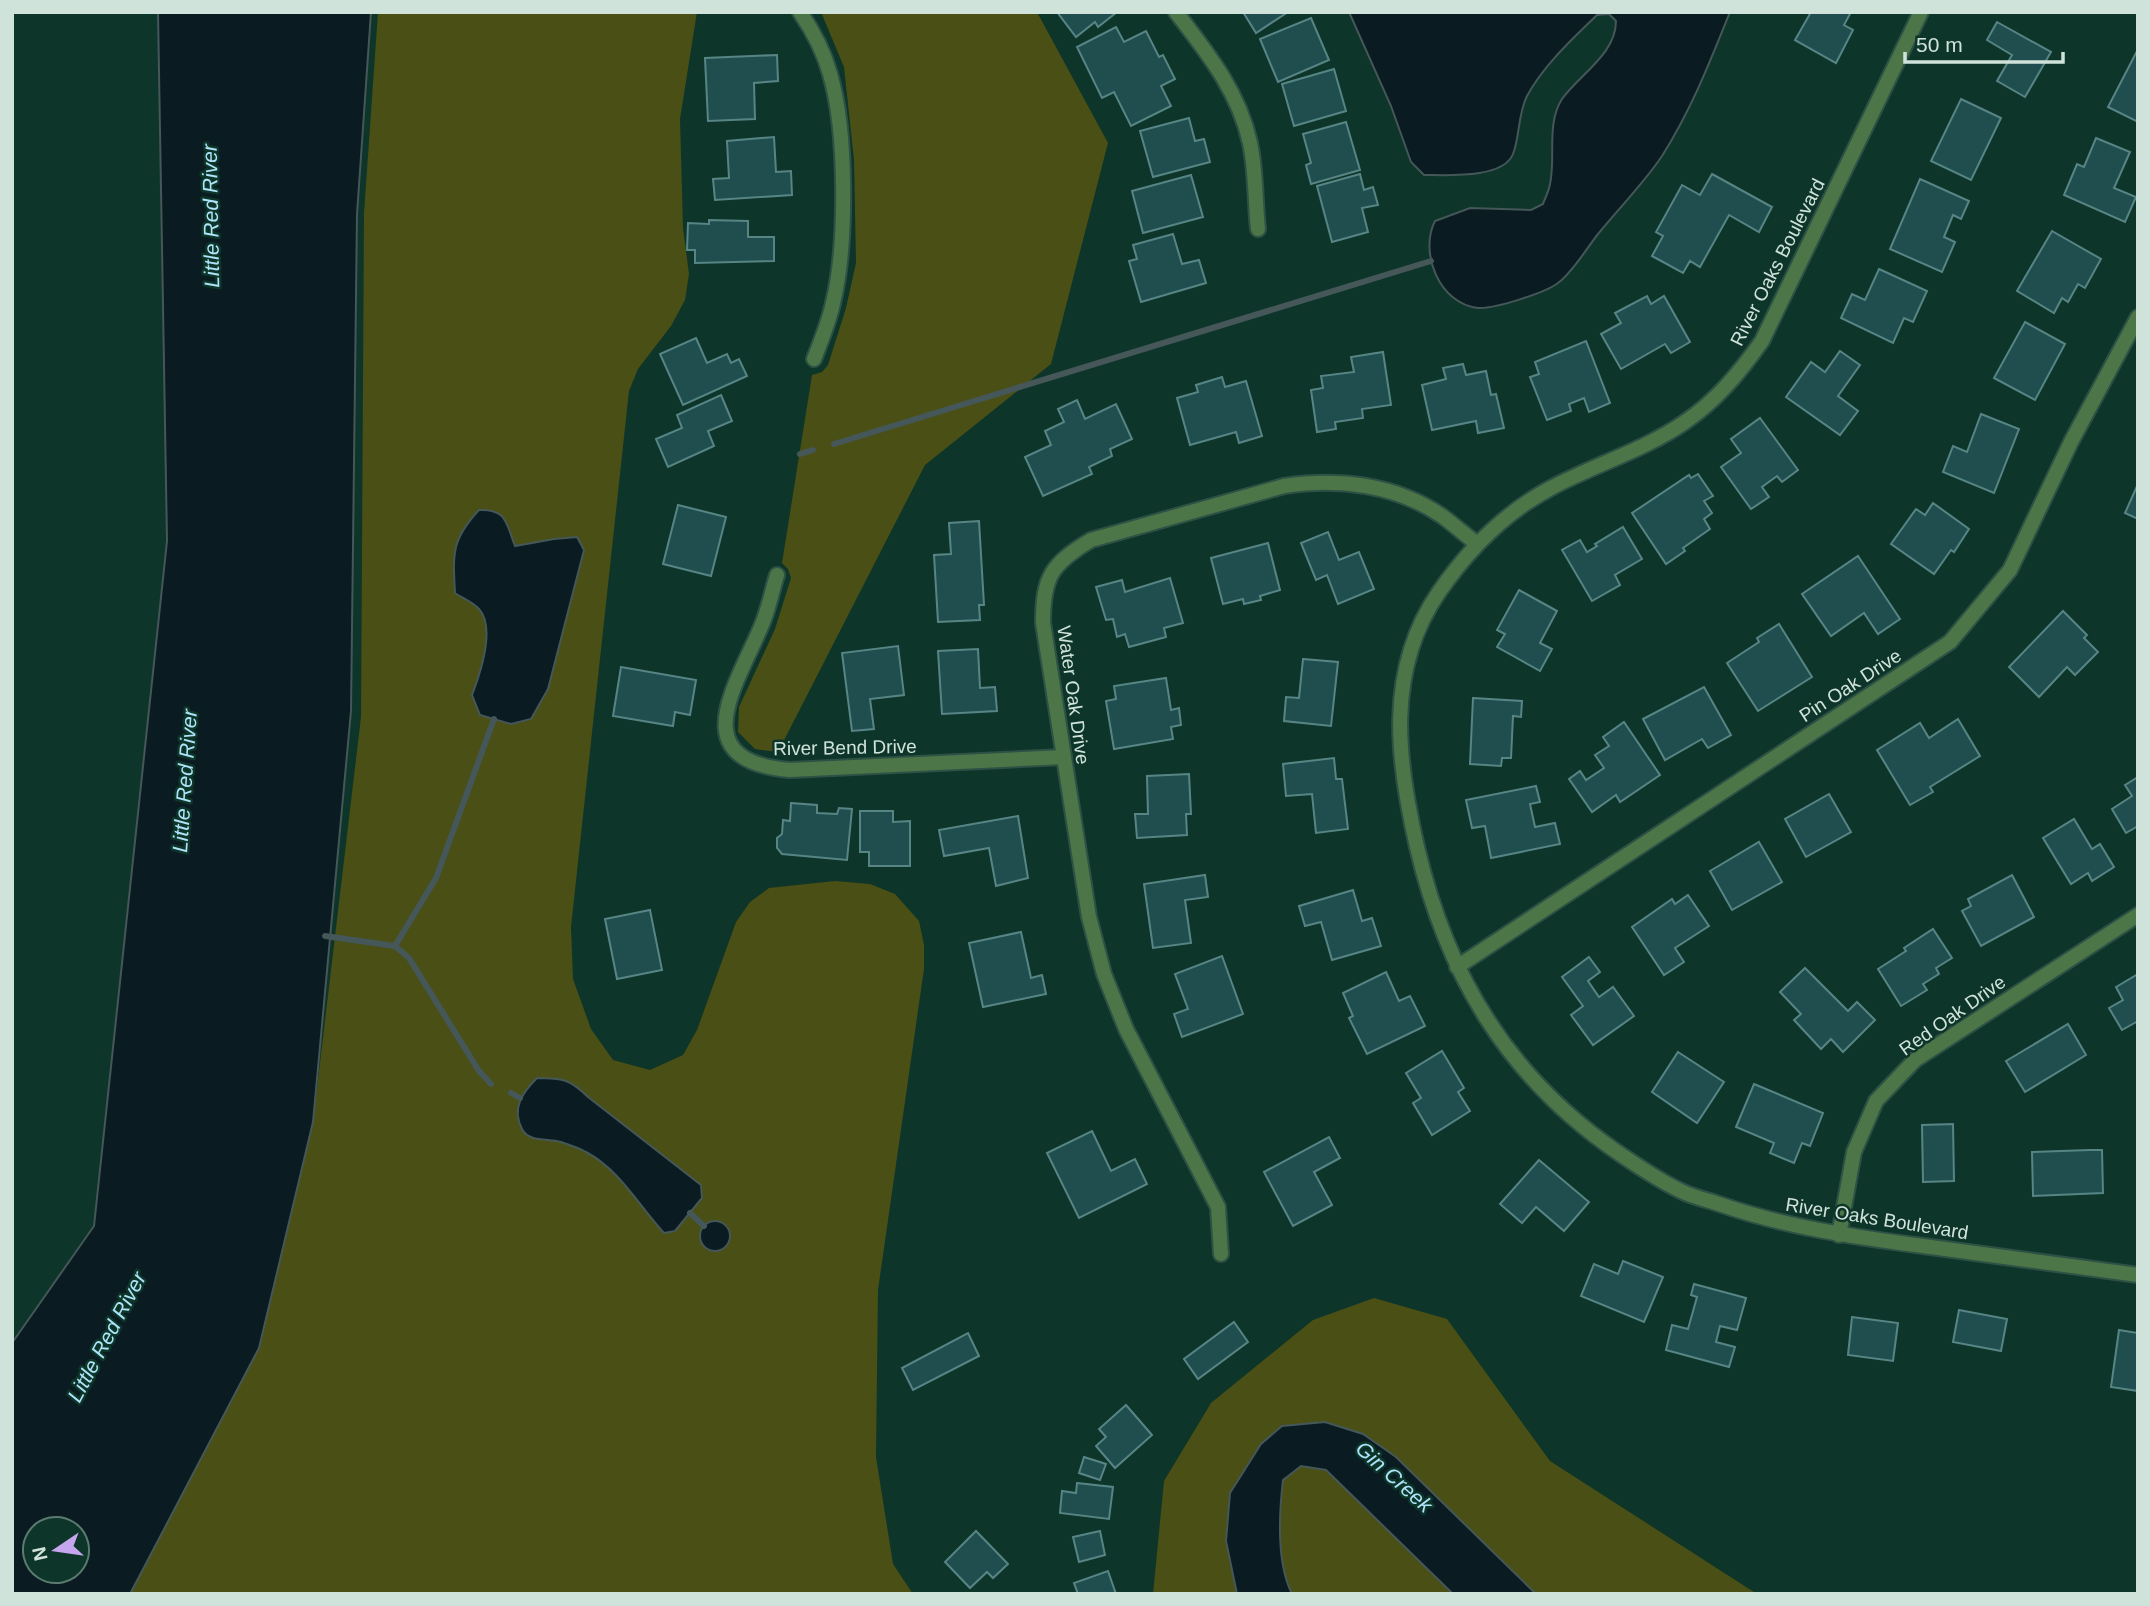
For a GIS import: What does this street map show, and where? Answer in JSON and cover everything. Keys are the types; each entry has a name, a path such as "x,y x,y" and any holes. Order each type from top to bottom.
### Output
{"street":[{"path":"800,12 813,32 831,75 839,124 842,174 840,264 833,304 814,359"},
{"path":"1176,12 1214,60 1236,100 1250,143 1258,229"},
{"name":"River Oaks Boulevard","path":"1921,12 1762,341 1740,372 1712,402 1684,423 1652,442 1549,489 1510,514 1476,543 1436,595 1409,651 1398,720 1403,788 1425,882 1457,967 1487,1022 1539,1086 1583,1129 1635,1164 1681,1191 1755,1216 1839,1235 2138,1275"},
{"name":"Pin Oak Drive","path":"1457,967 1950,642 2010,570 2071,442 2134,337 2138,317"},
{"name":"Water Oak Drive","path":"1221,1254 1218,1207 1126,1029 1104,974 1088,916 1043,623 1043,596 1051,573 1068,554 1091,540 1284,486 1309,482 1379,487 1407,497 1441,515 1476,543"},
{"name":"River Bend Drive","path":"777,575 764,620 728,701 724,720 728,738 747,760 766,768 790,771 1064,757"},
{"name":"Red Oak Drive","path":"1839,1235 1854,1152 1876,1101 1915,1060 2138,915"}],"green space":[{"path":"378,12 697,12 680,119 683,228 689,274 685,300 671,326 638,369 629,391 571,927 573,979 591,1029 613,1060 650,1070 683,1055 697,1030 736,922 750,902 769,888 835,881 870,884 895,894 919,921 924,945 924,969 878,1290 876,1457 893,1564 913,1594 130,1594 259,1348 313,1122 361,717 364,213"},
{"path":"821,12 1037,12 1108,143 1051,364 925,465 778,752 755,749 738,732 739,707 775,629 791,578 782,563 812,375 822,372 828,365 846,308 856,263 854,160 844,67"},
{"path":"1374,1298 1447,1319 1550,1461 1757,1594 1536,1594 1396,1457 1325,1422 1226,1541 1237,1594 1153,1594 1164,1481 1211,1403 1313,1320"},
{"path":"1301,1466 1326,1470 1453,1594 1292,1594 1281,1553 1282,1493 1283,1480"}],"water":[{"name":"Little Red River","path":"158,12 371,12 357,214 351,711 313,1122 259,1348 130,1594 12,1594 12,1343 94,1226 167,541"},
{"path":"1349,12 1730,12 1691,103 1662,156 1569,273 1558,283 1531,296 1478,308 1453,297 1436,275 1429,247 1435,221 1470,208 1531,210 1543,204 1552,174 1553,130 1557,109 1569,90 1604,54 1614,33 1616,21 1609,14 1597,15 1541,74 1524,103 1513,154 1507,162 1487,172 1424,175 1411,162 1391,106"},
{"path":"479,510 495,512 504,519 515,546 577,537 584,550 548,689 531,719 511,724 480,715 472,695 485,651 484,617 471,602 455,593 456,548 463,530"},
{"path":"537,1078 559,1079 576,1086 701,1185 702,1198 675,1231 664,1233 619,1178 598,1160 571,1145 534,1138 525,1133 519,1121 518,1107 523,1095"},
{"path":"715,1221 721,1222 729,1230 729,1242 721,1250 715,1251 709,1250 701,1242 700,1236 701,1230 709,1222"},
{"name":"Gin Creek","path":"1325,1422 1363,1434 1396,1457 1536,1594 1453,1594 1326,1470 1301,1466 1283,1480 1280,1508 1281,1553 1292,1594 1237,1594 1226,1541 1230,1493 1261,1444 1282,1426"}],"building":[{"path":"1057,12 1117,12 1098,27 1095,22 1076,37"},
{"path":"1243,12 1288,12 1256,33"},
{"path":"1811,12 1851,12 1844,25 1853,30 1836,63 1795,40"},
{"path":"1311,18 1329,60 1278,82 1260,39"},
{"path":"1997,22 2051,52 2025,97 1997,81 2012,55 1987,40"},
{"path":"1116,27 1124,42 1146,31 1159,57 1163,55 1175,79 1161,86 1171,106 1131,126 1114,92 1102,98 1077,47"},
{"path":"2138,51 2138,122 2108,107"},
{"path":"777,55 778,81 754,83 755,119 708,121 705,58"},
{"path":"1334,69 1346,111 1294,126 1282,84"},
{"path":"1961,99 2001,118 1971,180 1931,161"},
{"path":"1189,118 1195,141 1204,139 1210,162 1153,177 1140,131"},
{"path":"1346,122 1360,170 1311,184 1306,165 1311,163 1303,134"},
{"path":"774,137 776,172 791,171 792,195 715,200 713,179 729,178 727,141"},
{"path":"2096,138 2130,152 2114,188 2136,197 2125,222 2064,195 2077,164 2084,167"},
{"path":"1360,174 1364,190 1373,187 1378,205 1362,208 1368,232 1332,242 1317,186"},
{"path":"1712,174 1772,207 1759,232 1729,215 1700,267 1690,261 1683,273 1652,256 1663,236 1656,232 1682,185 1700,195"},
{"path":"1191,175 1203,217 1143,233 1132,191"},
{"path":"1920,179 1969,201 1961,219 1953,215 1944,237 1955,242 1942,272 1890,249"},
{"path":"709,220 748,221 748,237 774,237 774,261 695,263 695,250 687,250 688,223 709,224"},
{"path":"2052,231 2101,259 2085,288 2078,284 2068,302 2062,298 2054,313 2017,291"},
{"path":"1173,234 1182,264 1199,260 1206,283 1141,302 1129,261 1137,259 1133,245"},
{"path":"1879,269 1927,291 1913,322 1904,318 1893,343 1841,318 1852,294 1865,300"},
{"path":"1647,296 1651,304 1664,296 1690,342 1671,353 1665,344 1621,369 1601,334 1621,323 1615,313"},
{"path":"2025,322 2065,344 2035,400 1994,378"},
{"path":"696,338 707,363 727,354 731,363 739,359 747,376 683,405 660,354"},
{"path":"1586,341 1610,403 1589,412 1584,398 1569,404 1571,411 1547,420 1530,377 1539,374 1535,362"},
{"path":"1840,351 1860,365 1838,396 1858,411 1840,435 1786,397 1811,362 1825,372"},
{"path":"1383,352 1391,405 1362,409 1363,418 1335,422 1336,429 1317,432 1311,390 1323,388 1321,376 1354,372 1351,357"},
{"path":"1463,364 1466,375 1486,371 1491,395 1496,394 1504,428 1478,433 1476,421 1432,430 1422,385 1446,379 1443,368"},
{"path":"1222,377 1225,387 1246,381 1262,436 1239,443 1236,432 1190,445 1177,398 1198,392 1196,385"},
{"path":"721,395 732,421 708,431 714,446 668,467 656,439 682,428 677,415"},
{"path":"1077,400 1085,419 1116,404 1132,439 1110,449 1112,456 1089,467 1092,474 1043,496 1025,457 1051,445 1045,431 1064,422 1058,409"},
{"path":"1981,414 2019,429 1994,493 1943,472 1953,446 1967,452"},
{"path":"1760,418 1798,470 1782,482 1777,476 1762,487 1769,497 1751,509 1721,467 1741,453 1731,439"},
{"path":"1698,474 1713,496 1704,501 1712,513 1704,519 1710,529 1666,564 1632,513 1689,475 1691,478"},
{"path":"2138,484 2138,519 2125,513"},
{"path":"1933,503 1969,529 1954,552 1951,550 1934,574 1891,544 1916,509 1925,515"},
{"path":"678,505 726,517 711,576 663,564"},
{"path":"979,521 984,605 979,605 980,620 938,622 934,555 951,554 949,523"},
{"path":"1623,527 1642,559 1615,575 1620,585 1592,601 1562,550 1580,540 1587,552"},
{"path":"1328,532 1339,560 1359,552 1374,589 1338,604 1327,575 1316,580 1301,543"},
{"path":"1268,543 1280,590 1260,596 1261,600 1244,604 1243,599 1223,604 1211,558"},
{"path":"1858,556 1900,619 1878,634 1864,613 1831,636 1802,594"},
{"path":"1170,578 1183,623 1164,628 1166,637 1129,647 1125,634 1117,637 1113,619 1106,620 1096,587 1122,580 1125,592"},
{"path":"1519,590 1557,611 1540,643 1552,649 1540,671 1497,647 1505,634 1497,630"},
{"path":"2063,611 2087,635 2084,638 2098,652 2075,675 2067,667 2039,697 2009,667"},
{"path":"1779,624 1812,677 1758,711 1727,663 1759,642 1757,638"},
{"path":"898,646 904,695 870,699 874,729 852,731 842,653"},
{"path":"978,649 980,688 995,687 997,711 942,714 938,651"},
{"path":"1303,659 1338,662 1331,726 1284,721 1286,697 1299,698"},
{"path":"621,667 696,680 690,715 675,712 673,726 613,716"},
{"path":"1166,678 1171,710 1179,708 1181,725 1171,727 1173,739 1114,749 1106,701 1116,699 1114,686"},
{"path":"1704,687 1731,735 1708,748 1702,739 1665,760 1643,719"},
{"path":"1473,698 1522,701 1521,717 1513,716 1511,758 1502,758 1501,766 1470,764"},
{"path":"1958,719 1980,756 1930,787 1933,792 1910,805 1877,750 1920,723 1929,738"},
{"path":"1624,722 1660,775 1620,802 1616,795 1592,812 1569,779 1580,771 1586,780 1604,768 1595,755 1609,746 1603,737"},
{"path":"1334,758 1336,779 1342,779 1348,829 1316,833 1312,794 1286,796 1283,764"},
{"path":"1189,774 1191,814 1186,814 1187,835 1137,838 1135,814 1148,814 1147,776"},
{"path":"2138,777 2138,826 2126,833 2112,809 2132,796 2125,785"},
{"path":"1536,786 1540,802 1530,804 1535,827 1555,823 1560,844 1491,858 1485,826 1472,828 1466,800"},
{"path":"1829,794 1851,832 1806,857 1785,819"},
{"path":"791,803 817,805 817,813 837,814 839,808 852,809 847,860 782,854 777,848 777,838 782,834 783,820 790,821"},
{"path":"860,811 893,811 893,822 910,821 910,866 869,866 869,852 860,852"},
{"path":"1018,816 1028,878 996,886 989,848 944,856 939,830"},
{"path":"2074,819 2092,849 2100,844 2114,867 2092,881 2088,873 2071,884 2043,838"},
{"path":"1759,842 1782,882 1732,910 1710,871"},
{"path":"1205,875 1208,897 1185,900 1191,943 1153,948 1144,884"},
{"path":"2012,875 2034,917 1981,946 1962,911 1971,906 1968,899"},
{"path":"1353,890 1362,921 1372,918 1381,946 1332,960 1321,922 1305,926 1299,906"},
{"path":"1688,895 1709,926 1675,948 1684,962 1664,975 1632,927 1672,899 1675,904"},
{"path":"650,910 662,970 617,979 605,919"},
{"path":"1933,929 1952,958 1936,968 1939,974 1923,984 1927,990 1901,1006 1878,969"},
{"path":"1021,932 1031,978 1042,975 1046,994 983,1007 969,943"},
{"path":"1222,956 1243,1014 1182,1037 1174,1014 1188,1009 1175,974"},
{"path":"1589,957 1600,972 1588,981 1599,997 1613,987 1634,1016 1593,1045 1571,1015 1583,1006 1562,977"},
{"path":"1805,968 1848,1011 1857,1002 1875,1020 1843,1052 1831,1039 1821,1049 1794,1020 1801,1014 1780,992"},
{"path":"1386,972 1399,1001 1410,996 1425,1026 1367,1054 1349,1018 1353,1016 1343,993"},
{"path":"2138,974 2138,1021 2122,1030 2109,1008 2123,1000 2116,987"},
{"path":"2068,1024 2086,1055 2025,1092 2006,1061"},
{"path":"1442,1051 1464,1088 1458,1092 1470,1111 1432,1135 1413,1103 1421,1098 1406,1073"},
{"path":"1678,1052 1724,1082 1697,1123 1652,1092"},
{"path":"1754,1084 1823,1113 1810,1146 1802,1143 1794,1163 1770,1153 1774,1143 1736,1127"},
{"path":"1953,1124 1954,1181 1923,1182 1922,1125"},
{"path":"1092,1131 1111,1171 1135,1159 1147,1184 1079,1218 1047,1153"},
{"path":"1329,1137 1340,1158 1314,1172 1332,1205 1293,1226 1264,1172"},
{"path":"2102,1150 2103,1193 2033,1196 2032,1152"},
{"path":"1539,1160 1589,1202 1564,1231 1536,1207 1522,1223 1500,1204"},
{"path":"1623,1261 1663,1277 1644,1322 1581,1296 1594,1264 1618,1274"},
{"path":"1694,1284 1746,1298 1737,1330 1720,1326 1716,1342 1735,1347 1729,1367 1666,1350 1672,1325 1688,1329 1697,1297 1691,1295"},
{"path":"1959,1310 2007,1319 2001,1351 1953,1342"},
{"path":"1852,1317 1898,1323 1893,1361 1848,1355"},
{"path":"1234,1322 1248,1342 1198,1379 1184,1359"},
{"path":"2119,1330 2138,1333 2138,1391 2111,1387"},
{"path":"968,1333 979,1356 913,1390 902,1368"},
{"path":"1126,1405 1152,1435 1115,1468 1096,1446 1106,1437 1099,1429"},
{"path":"1084,1457 1106,1464 1100,1480 1079,1473"},
{"path":"1077,1483 1113,1487 1109,1519 1060,1513 1062,1491 1076,1493"},
{"path":"976,1531 1008,1564 993,1578 987,1572 970,1588 945,1562"},
{"path":"1100,1531 1105,1555 1079,1562 1073,1537"},
{"path":"1108,1571 1116,1594 1078,1594 1074,1583"}],"waterway":[{"path":"834,444 1431,261"},
{"path":"800,454 813,450"},
{"path":"395,946 436,878 494,719"},
{"path":"325,936 395,946 409,958 479,1071 491,1084"},
{"path":"511,1093 520,1098"},
{"path":"690,1213 704,1226"}]}
